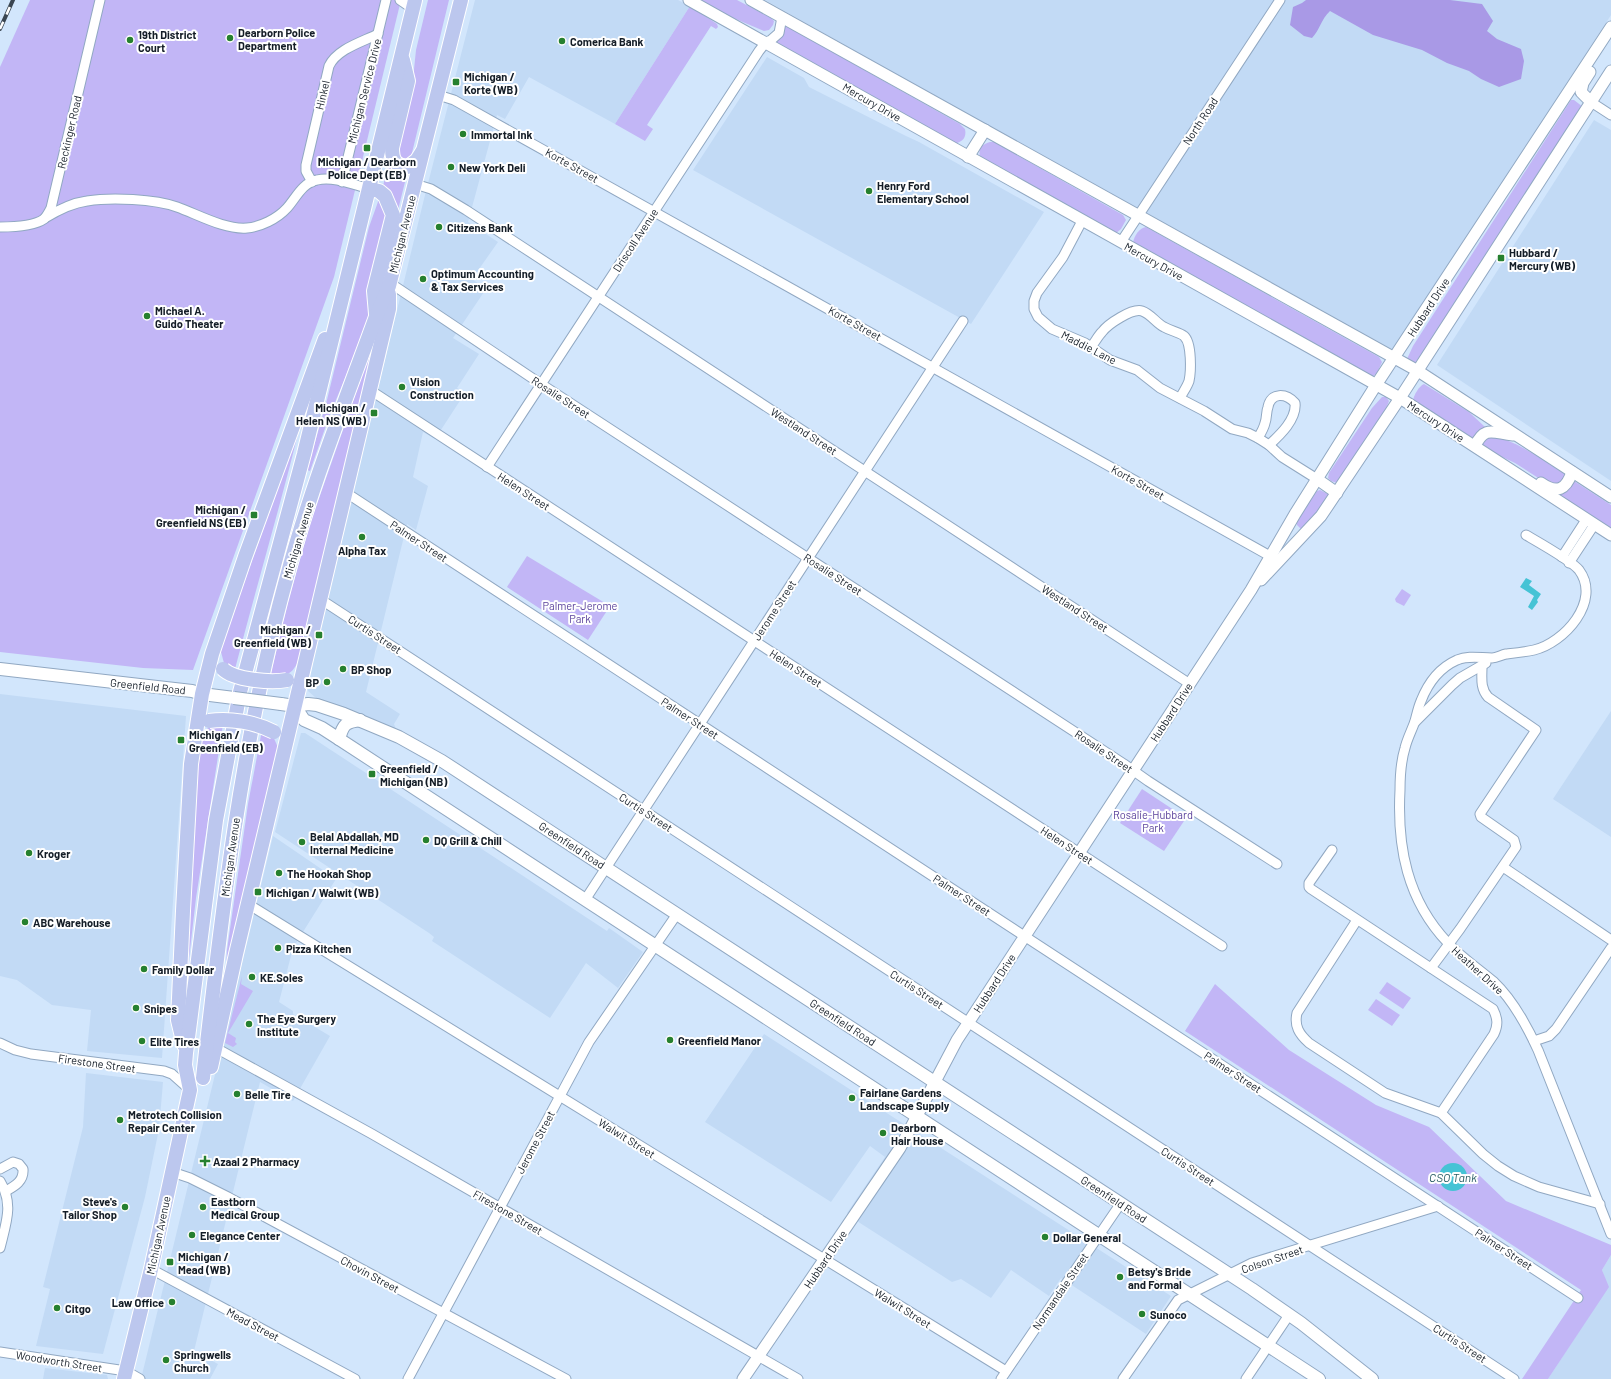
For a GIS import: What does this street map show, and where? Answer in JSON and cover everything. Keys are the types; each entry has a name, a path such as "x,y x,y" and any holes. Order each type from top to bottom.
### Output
{"main road":[{"name":"Michigan Avenue","path":"203,1078 226,883 235,822 258,693 286,579 307,509 376,314 389,285 461,0"},
{"name":"Michigan Avenue","path":"125,1375 151,1269 190,1090 185,1065 186,1054 216,820 240,692 304,454 414,4"},
{"path":"402,57 408,81 392,148 392,156 398,165 408,167 417,160 424,149"},
{"path":"370,189 379,191 385,196 393,215 374,291 376,314"},
{"path":"186,1054 178,1020 191,764 203,723 209,695 214,646 349,271"},
{"path":"190,1090 210,1071 216,1048 236,954 285,746 288,705 303,672 389,309 389,285"},
{"path":"214,646 223,669 229,674 273,682 287,680 303,672"},
{"name":"Greenfield Road","path":"0,669 192,691 209,695 288,705 317,704 360,720 399,737 442,761 1229,1274 1289,1315 1372,1379"},
{"path":"288,705 304,720 322,728 1319,1379"},
{"path":"203,723 220,720 258,725 274,732 285,746"},
{"path":"339,740 343,727 349,722 360,720"}],"street":[{"name":"Reckinger Road","path":"45,218 51,208 100,0"},
{"name":"Michigan Service Drive","path":"342,182 386,0"},
{"path":"400,0 414,4"},
{"name":"Mercury Drive","path":"689,0 1400,398 1601,528"},
{"path":"752,0 1418,371 1611,497"},
{"name":"North Road","path":"1121,242 1280,0"},
{"name":"Driscoll Avenue","path":"487,467 766,42 771,40 779,33 782,17"},
{"name":"Hubbard Drive","path":"742,1379 900,1148 943,1065 968,1022 1251,590 1290,522 1376,385 1611,27"},
{"name":"Hinkel","path":"313,181 306,172 306,165 331,60 340,53 378,34"},
{"path":"1611,39 1583,84 1581,92 1591,102 1611,115"},
{"name":"Hubbard Drive","path":"1251,590 1305,535 1321,516 1337,493 1418,371 1591,102 1608,83 1611,71"},
{"name":"Korte Street","path":"438,95 454,100 933,366 1270,556"},
{"path":"968,157 985,130"},
{"path":"0,227 14,228 41,220 61,209 87,201 138,200 170,205 232,227 246,228 265,223 279,215 286,209 304,186 313,181 331,179 370,189"},
{"name":"Westland Street","path":"415,184 431,189 466,210 1190,684"},
{"name":"Maddie Lane","path":"1082,221 1067,251 1041,285 1034,301 1034,309 1038,317 1056,331 1091,347 1110,360 1137,370 1160,388 1180,398 1232,429 1248,433 1269,444 1282,457 1317,480"},
{"name":"Rosalie Street","path":"389,285 1277,864"},
{"path":"1091,347 1103,331 1129,313 1136,310 1142,312 1165,328 1184,336 1190,347 1189,377 1187,386 1180,398"},
{"name":"Jerome Street","path":"585,900 963,321"},
{"name":"Helen Street","path":"370,390 1222,946"},
{"path":"1258,438 1265,424 1269,402 1276,396 1282,395 1287,397 1295,403 1294,413 1282,433 1269,444"},
{"path":"1475,446 1480,436 1486,432 1494,431 1518,436"},
{"path":"1486,454 1513,465 1549,488 1558,490 1565,486 1572,472"},
{"path":"1317,480 1337,493"},
{"name":"Palmer Street","path":"345,492 1578,1298"},
{"path":"1290,522 1296,532 1305,535"},
{"path":"1565,560 1601,528"},
{"name":"Heather Drive","path":"1526,535 1578,569 1584,580 1586,590 1585,599 1581,609 1566,632 1555,641 1544,647 1494,658 1472,656 1457,660 1438,672 1423,695 1405,748 1400,773 1400,842 1405,866 1417,898 1430,921 1448,943 1495,983 1513,1005 1534,1041 1611,1234"},
{"name":"Curtis Street","path":"320,599 1514,1379"},
{"name":"Heather Drive","path":"1415,722 1460,678 1494,658"},
{"path":"1431,968 1448,943 1460,929 1516,847 1514,840 1481,817 1480,814 1536,730 1483,692 1482,666"},
{"path":"1332,850 1309,883 1309,887 1314,893 1494,1009 1497,1016 1498,1022 1494,1034 1441,1113"},
{"path":"1503,867 1611,940"},
{"name":"Walwit Street","path":"248,904 824,1259 1004,1375"},
{"name":"Jerome Street","path":"408,1379 589,1042 677,914"},
{"path":"1357,920 1296,1013 1296,1027 1302,1036 1309,1043 1385,1093 1441,1113 1483,1154 1514,1176 1539,1187 1600,1204"},
{"path":"1534,1041 1549,1036 1556,1029 1611,948"},
{"name":"Firestone Street","path":"0,1043 15,1050 30,1054 164,1071 172,1074 190,1090"},
{"name":"Firestone Street","path":"216,1048 500,1208 798,1379"},
{"path":"0,1168 13,1162 19,1164 23,1169 22,1178 17,1184 6,1191"},
{"name":"Chovin Street","path":"172,1172 190,1178 228,1197 566,1379"},
{"path":"0,1180 6,1191 9,1209 0,1248"},
{"name":"Normandale Street","path":"1004,1375 1121,1203"},
{"name":"Colson Street","path":"1123,1379 1178,1300 1252,1263 1438,1206"},
{"name":"Mead Street","path":"151,1269 355,1379"},
{"path":"1246,1379 1289,1315"},
{"name":"Woodworth Street","path":"0,1352 140,1379"}],"shaded area":[{"path":"475,0 678,0 690,6 615,124 529,77 505,119 497,115 468,222 498,242 472,279 486,289 453,338 479,354 457,388 465,393 435,439 423,432 413,477 428,486 416,530 407,524 366,692 400,714 394,724 396,729 316,698 308,691 317,640 424,199"},
{"path":"765,0 1611,0 1611,15 1394,350 949,104"},
{"path":"1306,0 1450,0 1482,4 1493,21 1487,31 1497,39 1521,49 1524,61 1521,79 1499,87 1481,79 1469,71 1447,63 1422,50 1373,35 1330,11 1312,38 1304,36 1290,25 1293,7"},
{"name":"Henry Ford Elementary School","path":"767,57 804,78 809,87 919,142 1044,212 971,324 693,170"},
{"path":"1594,120 1611,130 1611,481 1437,365"},
{"path":"0,694 186,716 162,1058 87,1051 91,1010 52,1005 17,980 0,976"},
{"path":"1611,711 1611,837 1553,799"},
{"path":"301,733 305,733 607,931 609,928 643,952 618,988 586,963 550,1018 432,941 434,937 429,933 275,832"},
{"path":"273,836 336,879 293,948 279,1002 293,1011 293,1014 330,1036 293,1101 260,1082 194,1351 218,1364 210,1379 141,1379"},
{"path":"764,1034 1171,1296 1146,1334 1061,1278 1049,1296 1011,1270 991,1298 961,1279 952,1282 860,1223 847,1213 885,1157 870,1146 831,1202 705,1122"},
{"path":"86,1073 163,1082 159,1129 145,1197 103,1354 36,1346 50,1289 43,1287 83,1127"},
{"path":"1611,1255 1611,1379 1548,1379 1608,1287 1602,1270"},
{"path":"45,1368 107,1375 108,1379 43,1379"}],"green space":[{"path":"30,0 401,0 334,277 193,670 143,668 0,652 0,67"},
{"path":"428,0 449,0 411,157 403,162 395,152 413,79 416,50"},
{"path":"696,0 737,0 771,18 774,21 773,25 769,30 764,31 712,9"},
{"path":"690,6 717,24 718,27 716,29 711,26 647,125 653,129 645,141 615,124"},
{"path":"785,27 788,27 960,124 965,129 965,137 962,141 954,144 776,44 774,40 784,32"},
{"path":"1571,100 1574,100 1583,107 1423,353 1414,364 1407,359 1413,346"},
{"path":"990,142 994,142 1123,215 1126,220 1121,229 1115,234 980,157 981,147"},
{"path":"388,166 399,173 407,174 398,210 383,186"},
{"path":"379,199 387,210 368,318 329,417 310,471 307,470 326,404 369,227"},
{"path":"1146,227 1379,357 1382,362 1377,373 1372,377 1133,243 1137,233"},
{"path":"371,350 374,350 298,662 290,673 270,677 288,602 310,524"},
{"path":"1424,384 1469,412 1486,429 1475,441 1413,400 1417,391"},
{"path":"1382,397 1386,397 1389,401 1384,414 1337,483 1331,481 1328,478 1329,473 1372,408"},
{"path":"300,426 235,669 224,663 221,652 222,645"},
{"path":"1489,436 1518,445 1537,456 1563,473 1566,477 1564,484 1549,485 1515,463 1483,448 1484,441"},
{"path":"1574,481 1611,505 1611,529 1558,495"},
{"path":"1320,490 1328,494 1329,499 1302,530 1297,525 1297,520 1317,491"},
{"name":"Palmer-Jerome Park","path":"527,556 610,606 588,640 507,587"},
{"path":"1402,589 1411,595 1404,606 1396,602 1395,599"},
{"path":"223,724 196,898 187,967 197,772 202,733 212,725"},
{"path":"262,730 273,736 279,750 226,971 227,950 248,804"},
{"name":"Rosalie-Hubbard Park","path":"1142,789 1186,818 1164,851 1120,823"},
{"path":"242,976 241,984 253,991 228,1033 236,1038 235,1042 237,1044 233,1047 225,1043"},
{"path":"1387,982 1411,998 1403,1009 1379,993"},
{"path":"1215,984 1289,1050 1376,1105 1429,1127 1506,1201 1611,1245 1611,1255 1602,1270 1609,1287 1548,1379 1522,1379 1581,1290 1185,1031"},
{"path":"1376,999 1400,1015 1392,1026 1368,1010"}],"water":[{"path":"1526,578 1532,581 1529,585 1541,594 1537,600 1538,602 1532,610 1528,607 1534,596 1520,587"},
{"name":"CSO Tank","path":"1453,1163 1463,1167 1467,1177 1463,1187 1453,1191 1443,1187 1439,1177 1443,1167"}],"railway":[{"path":"0,29 13,0"}],"place":[{"name":"Dearborn Police Department","path":"230,38"},
{"name":"19th District Court","path":"130,40"},
{"name":"Comerica Bank","path":"562,41"},
{"name":"Michigan / Korte (WB)","path":"456,82"},
{"name":"Immortal Ink","path":"463,134"},
{"name":"Michigan / Dearborn Police Dept (EB)","path":"367,148"},
{"name":"New York Deli","path":"451,167"},
{"name":"Henry Ford Elementary School","path":"869,191"},
{"name":"Citizens Bank","path":"439,227"},
{"name":"Hubbard / Mercury (WB)","path":"1501,258"},
{"name":"Optimum Accounting & Tax Services","path":"423,279"},
{"name":"Michael A. Guido Theater","path":"147,316"},
{"name":"Vision Construction","path":"402,387"},
{"name":"Michigan / Helen NS (WB)","path":"374,413"},
{"name":"Michigan / Greenfield NS (EB)","path":"254,515"},
{"name":"Alpha Tax","path":"362,537"},
{"name":"Michigan / Greenfield (WB)","path":"319,635"},
{"name":"BP Shop","path":"343,669"},
{"name":"BP","path":"327,682"},
{"name":"Michigan / Greenfield (EB)","path":"181,740"},
{"name":"Greenfield / Michigan (NB)","path":"372,774"},
{"name":"DQ Grill & Chill","path":"426,840"},
{"name":"Belal Abdallah, MD Internal Medicine","path":"302,842"},
{"name":"Kroger","path":"29,853"},
{"name":"The Hookah Shop","path":"279,873"},
{"name":"Michigan / Walwit (WB)","path":"258,892"},
{"name":"ABC Warehouse","path":"25,922"},
{"name":"Pizza Kitchen","path":"278,948"},
{"name":"Family Dollar","path":"144,969"},
{"name":"KE.Soles","path":"252,977"},
{"name":"Snipes","path":"136,1008"},
{"name":"The Eye Surgery Institute","path":"249,1024"},
{"name":"Greenfield Manor","path":"670,1040"},
{"name":"Elite Tires","path":"142,1041"},
{"name":"Belle Tire","path":"237,1094"},
{"name":"Fairlane Gardens Landscape Supply","path":"852,1098"},
{"name":"Metrotech Collision Repair Center","path":"120,1120"},
{"name":"Dearborn Hair House","path":"883,1133"},
{"name":"Azaal 2 Pharmacy","path":"205,1161"},
{"name":"Steve's Tailor Shop","path":"125,1207"},
{"name":"Eastborn Medical Group","path":"203,1207"},
{"name":"Elegance Center","path":"192,1235"},
{"name":"Dollar General","path":"1045,1237"},
{"name":"Michigan / Mead (WB)","path":"170,1262"},
{"name":"Betsy's Bride and Formal","path":"1120,1277"},
{"name":"Law Office","path":"172,1302"},
{"name":"Citgo","path":"57,1308"},
{"name":"Sunoco","path":"1142,1314"},
{"name":"Springwells Church","path":"166,1360"}]}
